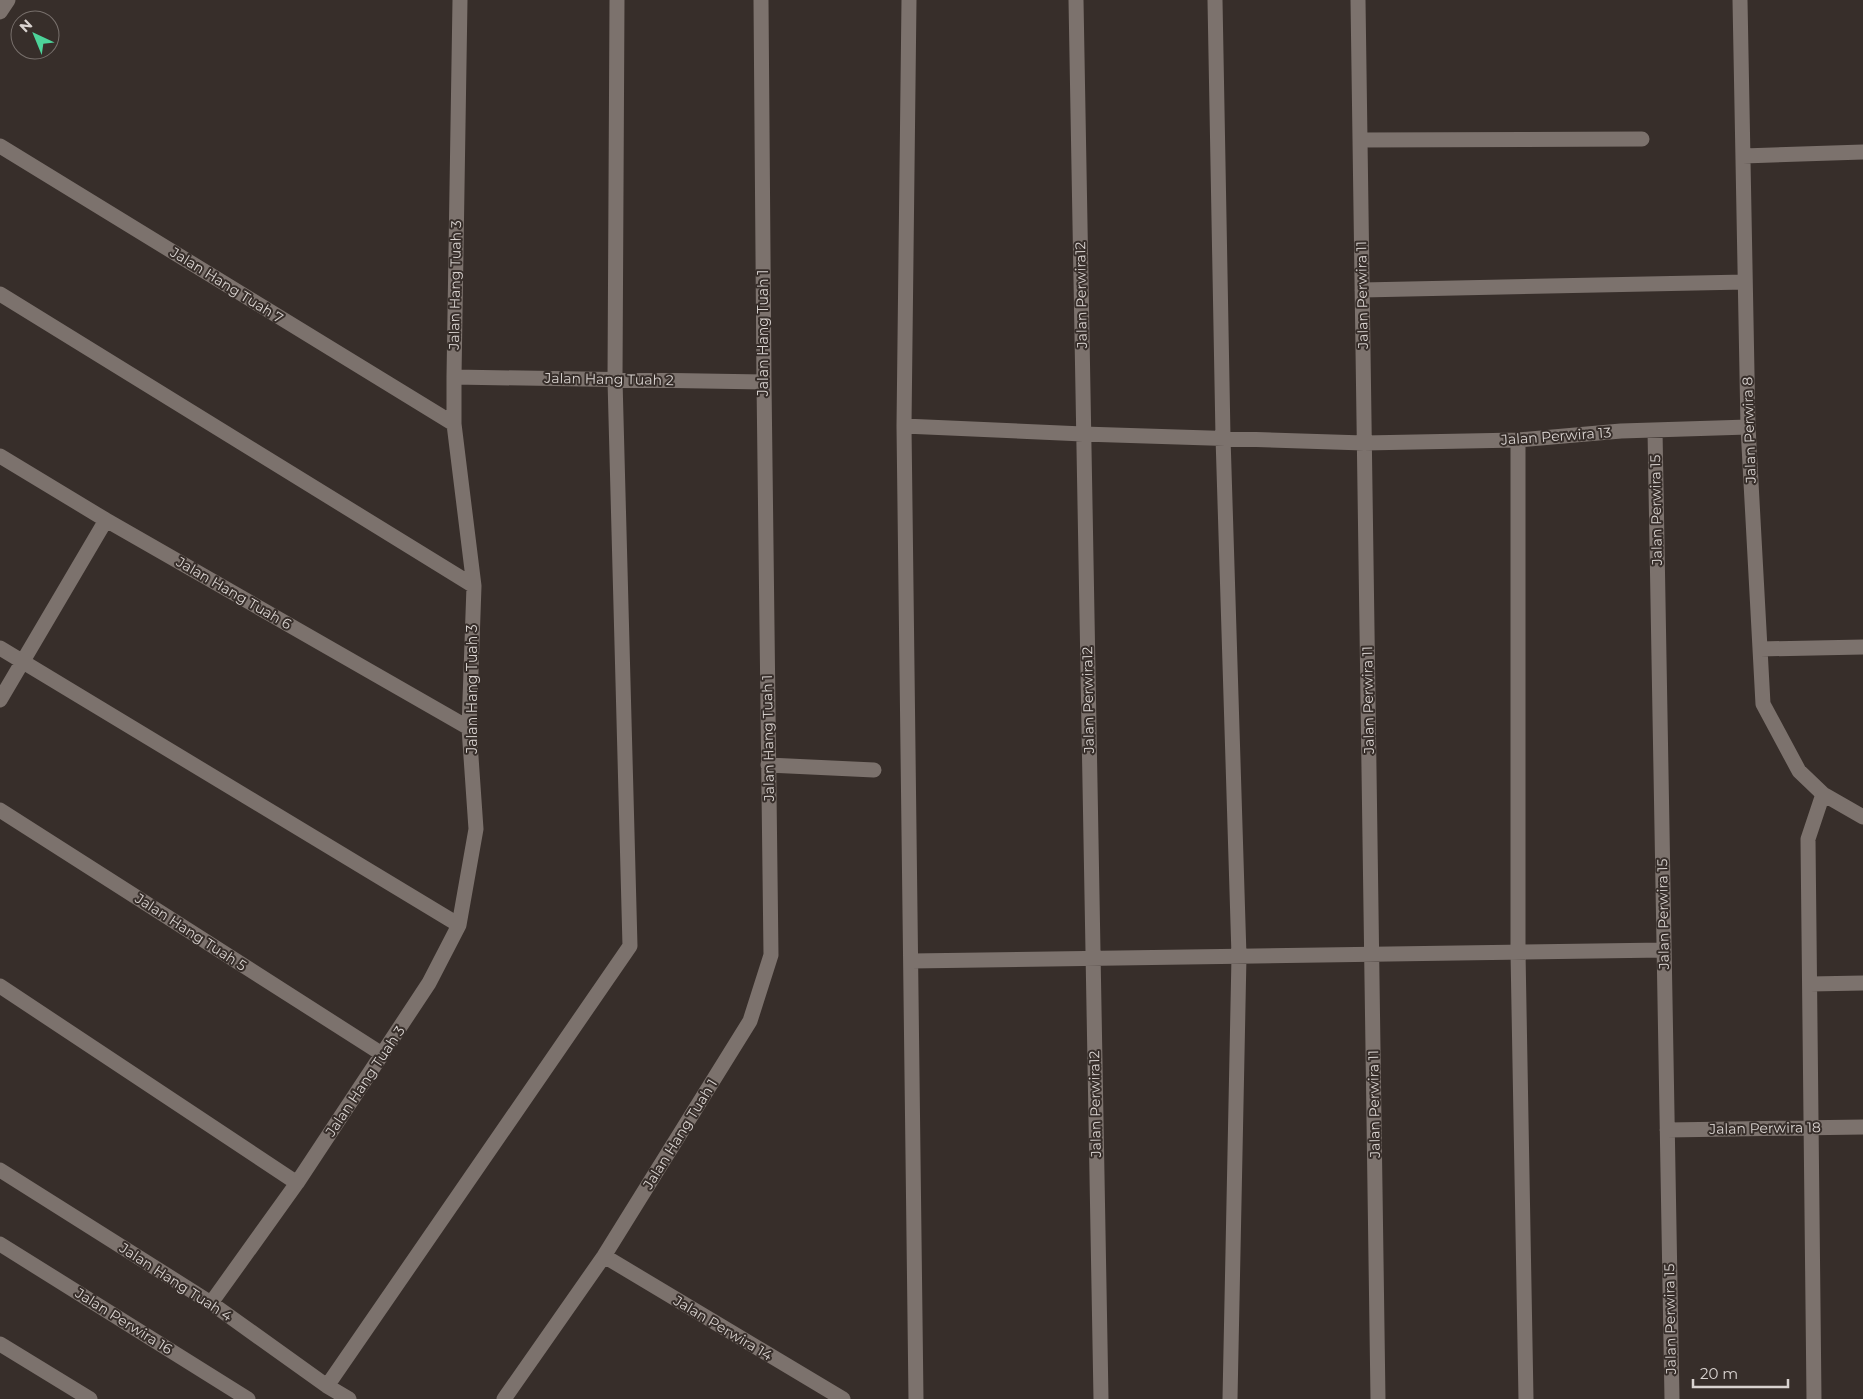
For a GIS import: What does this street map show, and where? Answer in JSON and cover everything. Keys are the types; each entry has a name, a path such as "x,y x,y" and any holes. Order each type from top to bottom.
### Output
{"street":[{"path":"0,12 8,0"},
{"name":"Jalan Hang Tuah 3","path":"211,1303 297,1183 429,983 459,925 476,828 470,728 474,586 454,424 460,0"},
{"path":"327,1386 630,946 614,380 617,0"},
{"name":"Jalan Hang Tuah 1","path":"504,1399 604,1256 750,1022 771,955 761,0"},
{"path":"909,0 904,426 916,1399"},
{"name":"Jalan Perwira12","path":"1076,0 1101,1399"},
{"path":"1215,0 1224,437 1239,956 1230,1399"},
{"name":"Jalan Perwira 11","path":"1358,0 1378,1399"},
{"name":"Jalan Perwira 8","path":"1740,0 1748,427 1763,704 1799,771 1823,794 1863,816"},
{"path":"1360,140 1642,140"},
{"name":"Jalan Hang Tuah 7","path":"0,146 454,424"},
{"path":"1743,156 1863,152"},
{"path":"1362,290 1745,282"},
{"path":"0,294 474,586"},
{"name":"Jalan Hang Tuah 2","path":"454,377 764,382"},
{"name":"Jalan Perwira 13","path":"904,426 1364,443 1518,440 1621,431 1748,427"},
{"name":"Jalan Perwira 15","path":"1655,430 1672,1399"},
{"path":"1518,440 1518,952 1526,1399"},
{"name":"Jalan Hang Tuah 6","path":"0,456 106,520 470,728"},
{"path":"0,700 106,520"},
{"path":"1760,649 1863,647"},
{"path":"0,648 459,925"},
{"path":"768,766 874,770"},
{"path":"1814,1399 1808,838 1823,794"},
{"name":"Jalan Hang Tuah 5","path":"0,810 382,1054"},
{"path":"911,961 1664,950"},
{"path":"1810,984 1863,983"},
{"path":"0,986 297,1183"},
{"name":"Jalan Perwira 18","path":"1667,1130 1863,1127"},
{"name":"Jalan Hang Tuah 4","path":"0,1170 211,1303 327,1386 349,1399"},
{"name":"Jalan Perwira 16","path":"0,1244 248,1399"},
{"name":"Jalan Perwira 14","path":"604,1256 843,1399"},
{"path":"0,1344 90,1399"}]}
